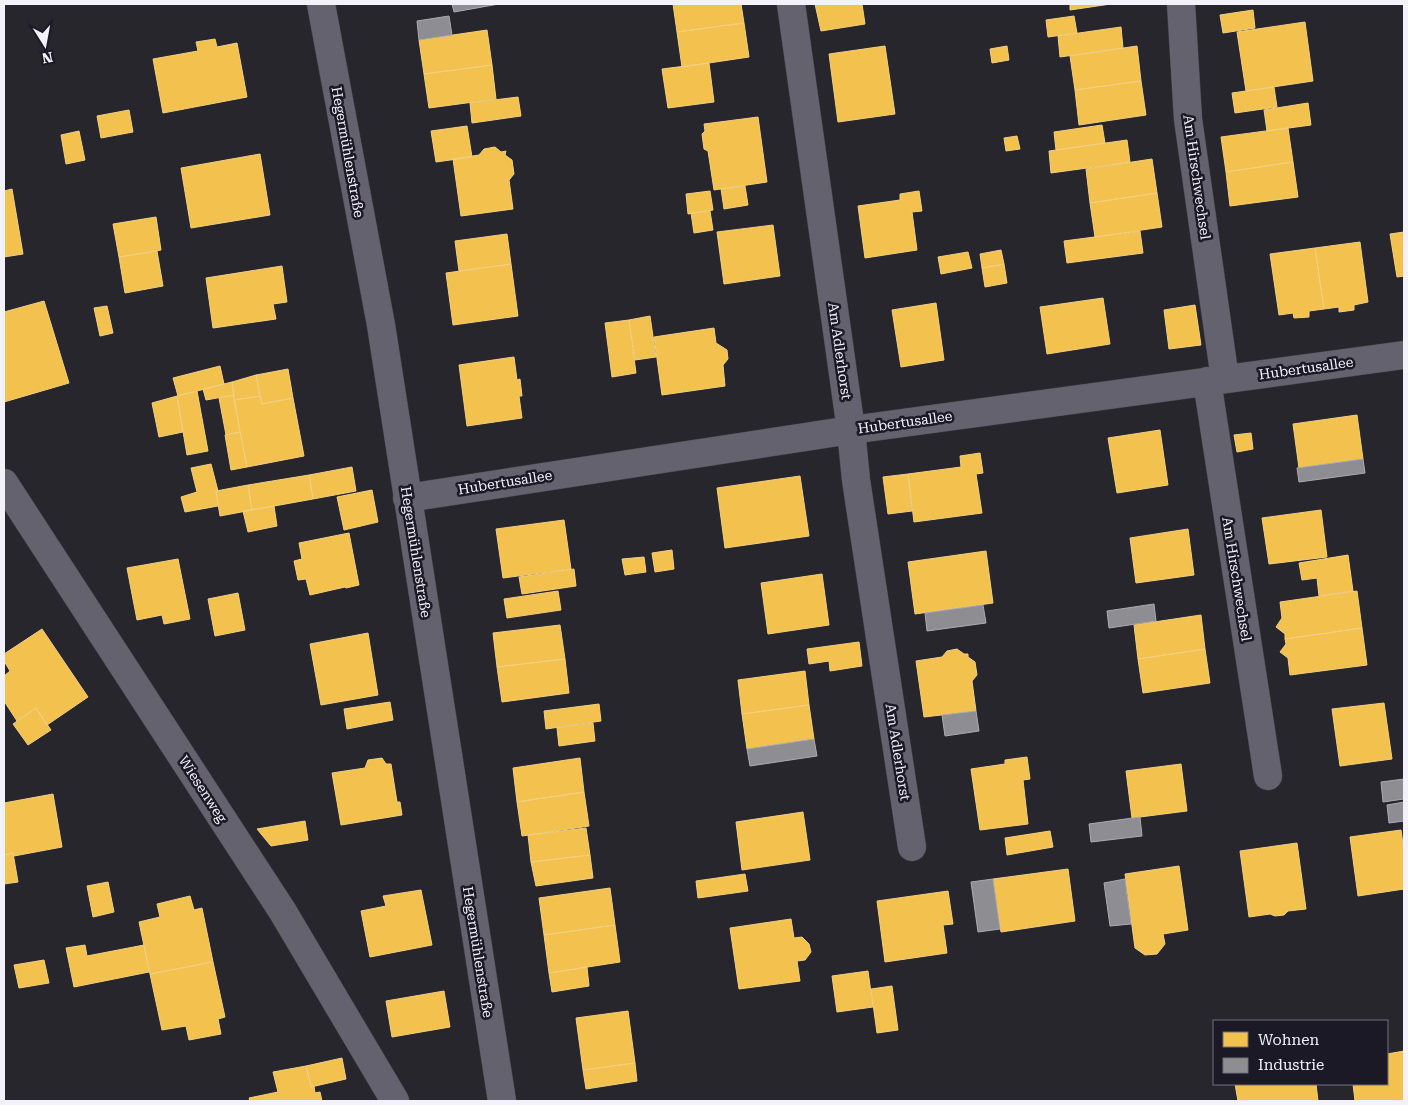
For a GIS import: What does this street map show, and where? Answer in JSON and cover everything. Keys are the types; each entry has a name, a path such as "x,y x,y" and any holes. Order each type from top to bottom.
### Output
{"street":[{"name":"Hegermühlenstraße","path":"321,4 381,325 502,1101"},
{"name":"Am Adlerhorst","path":"791,4 851,430 856,480 912,847"},
{"name":"Am Hirschwechsel","path":"1181,4 1188,119 1216,380 1268,776"},
{"name":"Hubertusallee","path":"407,498 851,430 1404,355"},
{"name":"Wiesenweg","path":"4,483 283,912 395,1101"}],"building: Wohnen":[{"path":"673,4 741,4 744,23 677,32"},
{"path":"815,4 862,4 865,24 821,31"},
{"path":"1070,4 1111,4 1070,10"},
{"path":"1253,10 1255,28 1223,33 1220,15"},
{"path":"1074,16 1077,33 1048,37 1046,20"},
{"path":"1305,22 1313,81 1246,91 1237,32"},
{"path":"744,23 749,57 682,67 677,32"},
{"path":"1121,27 1123,48 1060,57 1058,36"},
{"path":"487,30 492,65 424,74 419,40"},
{"path":"215,39 217,47 237,43 247,97 163,113 153,59 198,51 196,42"},
{"path":"885,46 895,114 838,122 829,54"},
{"path":"1007,46 1009,60 992,63 990,49"},
{"path":"1137,46 1141,81 1075,90 1070,56"},
{"path":"709,63 714,102 668,108 662,69"},
{"path":"492,65 496,99 429,108 424,74"},
{"path":"1141,81 1146,115 1079,125 1075,90"},
{"path":"1274,87 1277,107 1235,113 1232,93"},
{"path":"518,97 521,116 472,123 470,103"},
{"path":"1308,103 1311,125 1267,131 1264,110"},
{"path":"129,110 133,132 101,138 97,116"},
{"path":"758,117 767,182 714,190 708,151 704,149 702,134 705,131 704,124"},
{"path":"1102,125 1105,143 1056,150 1054,132"},
{"path":"467,126 472,157 436,162 431,131"},
{"path":"1288,128 1293,162 1226,172 1221,137"},
{"path":"79,131 85,160 66,164 61,135"},
{"path":"1017,136 1020,149 1006,151 1004,138"},
{"path":"1127,140 1130,162 1051,173 1049,151"},
{"path":"495,147 501,152 506,151 505,155 512,160 514,174 509,180 513,209 461,216 453,159 479,155 484,149"},
{"path":"260,154 270,215 191,228 181,168"},
{"path":"1152,159 1157,193 1090,203 1086,169"},
{"path":"1293,162 1298,197 1230,206 1226,172"},
{"path":"745,186 748,205 724,209 721,189"},
{"path":"12,189 23,254 4,257 4,191"},
{"path":"710,191 713,210 688,214 686,194"},
{"path":"919,191 922,211 912,212 917,250 865,258 858,206 900,200 900,194"},
{"path":"1157,193 1162,227 1095,237 1090,203"},
{"path":"710,211 713,230 694,233 691,213"},
{"path":"156,217 161,250 119,257 113,224"},
{"path":"773,225 780,276 724,284 717,232"},
{"path":"1140,231 1143,253 1067,263 1064,241"},
{"path":"1404,232 1404,276 1397,277 1390,234"},
{"path":"507,234 511,264 459,271 455,241"},
{"path":"1360,242 1368,302 1354,305 1354,310 1339,312 1339,307 1324,309 1315,248"},
{"path":"1315,248 1324,309 1309,311 1309,317 1294,318 1293,313 1279,315 1270,254"},
{"path":"1001,250 1004,264 982,268 980,254"},
{"path":"157,251 163,286 125,293 119,257"},
{"path":"968,252 972,268 941,274 938,257"},
{"path":"511,264 518,316 453,325 446,273"},
{"path":"1004,264 1007,283 985,287 982,268"},
{"path":"282,266 287,302 273,304 276,319 213,328 206,278"},
{"path":"1103,298 1110,344 1047,354 1040,307"},
{"path":"44,301 69,383 4,402 4,312"},
{"path":"936,303 944,360 901,367 892,310"},
{"path":"1195,305 1201,345 1169,349 1164,310"},
{"path":"107,306 113,333 100,336 94,308"},
{"path":"650,316 656,357 635,360 629,320"},
{"path":"629,320 636,373 612,377 605,323"},
{"path":"714,328 716,343 727,350 728,359 723,365 725,386 662,395 654,337"},
{"path":"514,357 517,380 520,379 522,396 519,396 522,418 467,426 459,365"},
{"path":"220,366 224,384 178,396 173,378"},
{"path":"288,369 293,398 262,404 256,375"},
{"path":"256,375 260,396 234,400 232,382"},
{"path":"232,382 234,395 206,400 203,389"},
{"path":"197,391 208,451 187,455 177,396"},
{"path":"234,395 240,432 226,435 219,398"},
{"path":"177,396 183,432 159,437 152,403"},
{"path":"260,396 262,404 293,398 304,456 247,467 234,400"},
{"path":"1357,415 1363,459 1299,468 1293,424"},
{"path":"1160,430 1168,485 1117,493 1108,438"},
{"path":"240,432 247,467 231,470 225,435"},
{"path":"1251,433 1253,449 1237,452 1234,435"},
{"path":"980,453 983,473 976,474 982,513 914,522 908,474 961,467 960,456"},
{"path":"211,464 218,491 216,491 218,506 185,512 181,497 197,492 191,468"},
{"path":"352,467 356,491 313,499 309,475"},
{"path":"908,474 912,511 888,514 883,477"},
{"path":"309,475 313,499 252,510 248,485"},
{"path":"800,476 809,536 725,548 717,488"},
{"path":"248,485 252,510 220,516 216,491"},
{"path":"372,490 378,522 344,530 337,497"},
{"path":"274,506 277,526 248,532 243,511"},
{"path":"1321,510 1327,557 1269,564 1262,518"},
{"path":"564,520 571,569 503,578 496,529"},
{"path":"1188,529 1194,575 1136,583 1130,538"},
{"path":"349,533 359,585 310,595 306,579 298,580 294,561 302,559 299,543"},
{"path":"672,550 674,569 655,572 652,553"},
{"path":"986,551 993,603 915,614 908,562"},
{"path":"1348,555 1353,591 1319,596 1317,578 1302,580 1299,563"},
{"path":"644,557 646,572 625,575 622,559"},
{"path":"178,559 190,619 164,624 162,615 137,620 127,568"},
{"path":"574,569 576,586 522,594 519,577"},
{"path":"822,574 829,625 768,634 761,583"},
{"path":"558,591 561,610 507,618 504,599"},
{"path":"1357,591 1362,628 1285,639 1285,634 1276,627 1282,618 1280,602"},
{"path":"238,593 245,630 215,636 208,599"},
{"path":"1201,615 1205,649 1138,659 1134,625"},
{"path":"560,625 565,659 497,667 493,633"},
{"path":"1362,628 1367,665 1290,675 1288,658 1280,652 1286,644 1285,639"},
{"path":"42,629 88,697 47,725 36,708 17,721 4,701 4,676 10,671 4,661 4,654"},
{"path":"368,633 378,695 321,705 310,644"},
{"path":"859,642 862,666 830,671 829,661 809,664 807,649"},
{"path":"957,649 964,654 968,654 968,657 975,662 977,675 972,681 976,711 924,717 916,661 942,657 947,651"},
{"path":"1205,649 1210,683 1143,693 1138,659"},
{"path":"565,659 569,693 502,702 497,667"},
{"path":"805,671 809,705 742,714 738,680"},
{"path":"390,702 393,720 347,729 344,709"},
{"path":"1384,703 1392,759 1340,766 1332,709"},
{"path":"599,704 601,721 546,729 544,711"},
{"path":"809,705 814,739 747,749 742,714"},
{"path":"36,708 51,730 28,745 13,724"},
{"path":"593,723 595,741 559,746 557,728"},
{"path":"1027,757 1030,779 1023,780 1028,824 980,830 971,769 1005,764 1005,760"},
{"path":"382,758 386,764 391,764 397,802 400,802 402,815 341,825 332,773 365,768 368,760"},
{"path":"580,758 584,792 517,802 513,768"},
{"path":"1181,764 1187,811 1132,818 1126,771"},
{"path":"584,792 589,826 522,836 517,802"},
{"path":"53,794 62,847 14,856 13,853 4,855 4,803"},
{"path":"803,812 810,860 742,870 736,822"},
{"path":"305,821 308,840 271,846 257,829"},
{"path":"586,828 590,855 531,862 528,835"},
{"path":"1401,830 1404,852 1404,889 1358,896 1350,837"},
{"path":"1050,831 1053,847 1007,855 1005,838"},
{"path":"1297,843 1306,909 1288,911 1284,915 1275,916 1270,914 1249,917 1240,851"},
{"path":"13,853 18,882 4,884 4,855"},
{"path":"590,855 593,878 536,886 531,862"},
{"path":"1179,866 1188,930 1163,934 1165,944 1157,954 1145,955 1135,948 1125,874"},
{"path":"1068,869 1075,921 1001,932 993,879"},
{"path":"745,874 748,891 698,898 696,881"},
{"path":"108,882 114,912 93,917 87,886"},
{"path":"610,888 615,925 544,935 539,898"},
{"path":"421,890 432,945 370,957 361,911 386,906 383,896"},
{"path":"948,891 953,924 943,925 947,953 885,962 877,901"},
{"path":"190,896 194,910 202,908 213,962 150,974 139,922 160,917 157,904"},
{"path":"791,919 794,938 802,937 809,944 811,952 805,960 797,961 800,981 739,989 730,928"},
{"path":"615,925 620,962 549,973 544,935"},
{"path":"85,945 87,956 144,945 149,972 74,987 66,948"},
{"path":"44,960 49,983 19,988 14,965"},
{"path":"213,962 225,1017 218,1019 221,1034 189,1040 186,1026 162,1030 150,974"},
{"path":"587,967 589,986 552,992 549,973"},
{"path":"868,971 873,1007 837,1012 832,976"},
{"path":"892,986 898,1030 877,1033 871,989"},
{"path":"444,991 450,1027 392,1037 386,1001"},
{"path":"628,1011 635,1063 583,1070 576,1018"},
{"path":"1404,1051 1404,1101 1355,1101 1353,1085 1388,1085 1388,1054"},
{"path":"342,1058 346,1079 311,1087 306,1066"},
{"path":"635,1063 637,1081 586,1089 583,1070"},
{"path":"306,1066 311,1087 314,1086 315,1093 320,1092 322,1101 250,1101 249,1098 278,1092 273,1072"},
{"path":"1235,1085 1316,1085 1318,1101 1238,1101"}],"building: Industrie":[{"path":"452,4 499,4 454,12"},
{"path":"449,16 452,35 419,40 417,21"},
{"path":"1363,459 1365,473 1299,482 1297,468"},
{"path":"1154,604 1156,621 1109,628 1107,611"},
{"path":"983,605 986,623 927,631 925,613"},
{"path":"976,711 979,731 945,736 942,715"},
{"path":"814,739 817,756 750,766 747,749"},
{"path":"1404,779 1404,799 1383,802 1381,782"},
{"path":"1404,802 1404,821 1389,823 1387,805"},
{"path":"1140,817 1142,836 1091,842 1089,824"},
{"path":"993,879 1000,929 978,932 971,882"},
{"path":"1125,879 1131,924 1110,926 1104,883"}]}
